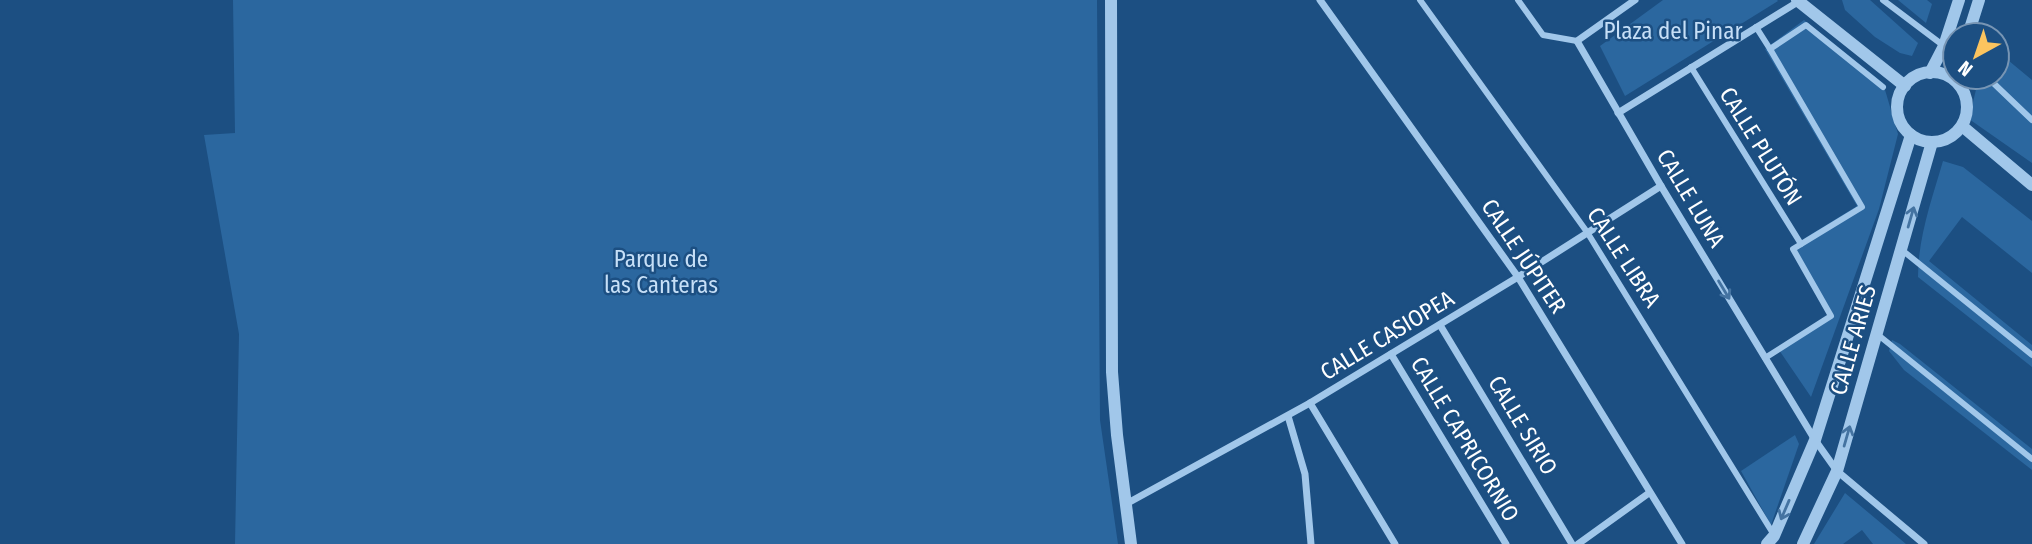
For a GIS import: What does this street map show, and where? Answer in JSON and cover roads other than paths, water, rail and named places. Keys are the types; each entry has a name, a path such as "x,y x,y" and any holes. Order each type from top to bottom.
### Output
{"street":[{"path":"1111,0 1112,373 1131,544"},
{"name":"CALLE JÚPITER","path":"1320,0 1518,277 1682,544"},
{"name":"CALLE LIBRA","path":"1420,0 1587,232 1774,541"},
{"path":"1518,0 1543,35 1577,41 1635,0"},
{"path":"1883,0 1941,42"},
{"path":"1955,21 1959,0"},
{"path":"1972,21 1979,0"},
{"path":"1618,113 1799,1 1905,86"},
{"path":"1770,49 1807,26 1883,87"},
{"path":"1756,27 1862,207 1793,249 1831,316 1765,358"},
{"name":"CALLE LUNA","path":"1577,41 1661,186 1815,440 1837,471"},
{"path":"1930,73 1941,59"},
{"name":"CALLE PLUTÓN","path":"1691,67 1801,244"},
{"path":"1941,75 1920,74 1905,86 1899,96 1899,117 1911,135 1932,142 1949,138 1962,127 1967,107 1964,91"},
{"path":"2002,91 2032,120"},
{"path":"1962,127 2032,185"},
{"name":"CALLE ARIES","path":"1774,541 1815,440 1911,135"},
{"name":"CALLE ARIES","path":"1802,544 1837,471 1932,142"},
{"name":"CALLE CASIOPEA","path":"1126,504 1310,403 1518,277 1661,186"},
{"path":"1902,250 2032,355"},
{"name":"CALLE SIRIO","path":"1440,325 1572,544"},
{"path":"1877,334 2032,459"},
{"name":"CALLE CAPRICORNIO","path":"1391,354 1506,544"},
{"path":"1310,403 1395,544"},
{"path":"1288,416 1305,474 1311,544"},
{"path":"1837,471 1924,544"},
{"path":"1578,544 1649,493"}],"park label":[{"name":"Plaza del Pinar","path":"1673,31"},
{"name":"Parque de las Canteras","path":"661,272"}]}
